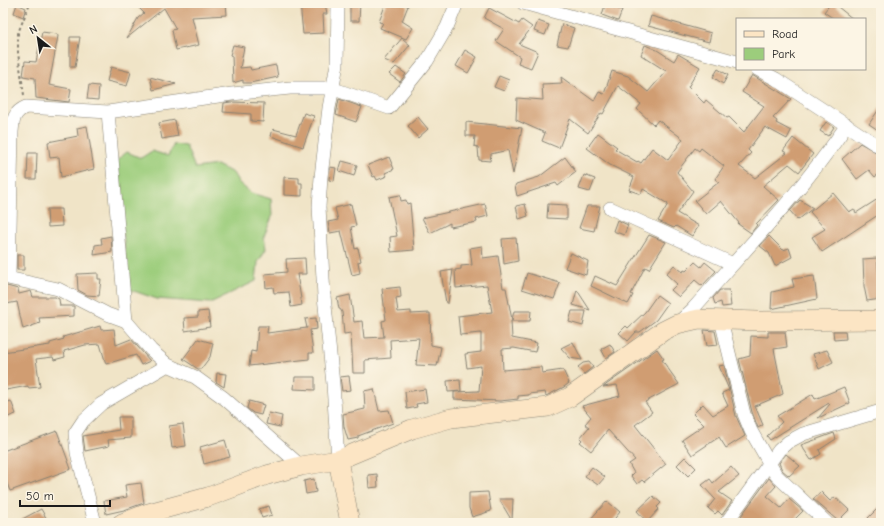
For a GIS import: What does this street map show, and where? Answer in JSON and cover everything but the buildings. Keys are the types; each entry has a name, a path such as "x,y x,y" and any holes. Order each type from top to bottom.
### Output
{"street":[{"path":"338,3 337,64 331,88 319,207 324,296 333,384 338,460 350,523"},
{"path":"301,466 224,398 195,377 168,365 151,350 126,321 107,314 58,289 6,277 12,132 15,114 26,107 108,112 232,94 290,88 331,88 389,108 427,61 447,27 457,3"},
{"path":"523,3 736,62"},
{"path":"759,70 776,79 881,146"},
{"path":"108,112 126,321"},
{"path":"677,324 692,310 786,206 820,164 847,125"},
{"path":"610,208 733,264"},
{"path":"122,523 145,514 208,497 267,475 301,466 338,460 412,429 451,418 528,410 558,403 570,397 663,331 677,324 700,319 758,321 881,320"},
{"path":"721,320 744,414 750,431 776,475 827,523"},
{"path":"95,523 77,453 75,433 83,421 101,404 168,365"},
{"path":"726,523 750,488 770,465 779,450 788,442 803,434 881,412"}],"path":[{"path":"26,107 21,82 18,33 30,3"}],"green space":[{"path":"174,144 186,146 195,168 217,165 233,173 239,183 251,193 271,199 272,217 264,236 266,249 258,262 256,281 210,303 157,299 128,289 117,160 127,152 141,158 152,151 168,156"}]}
